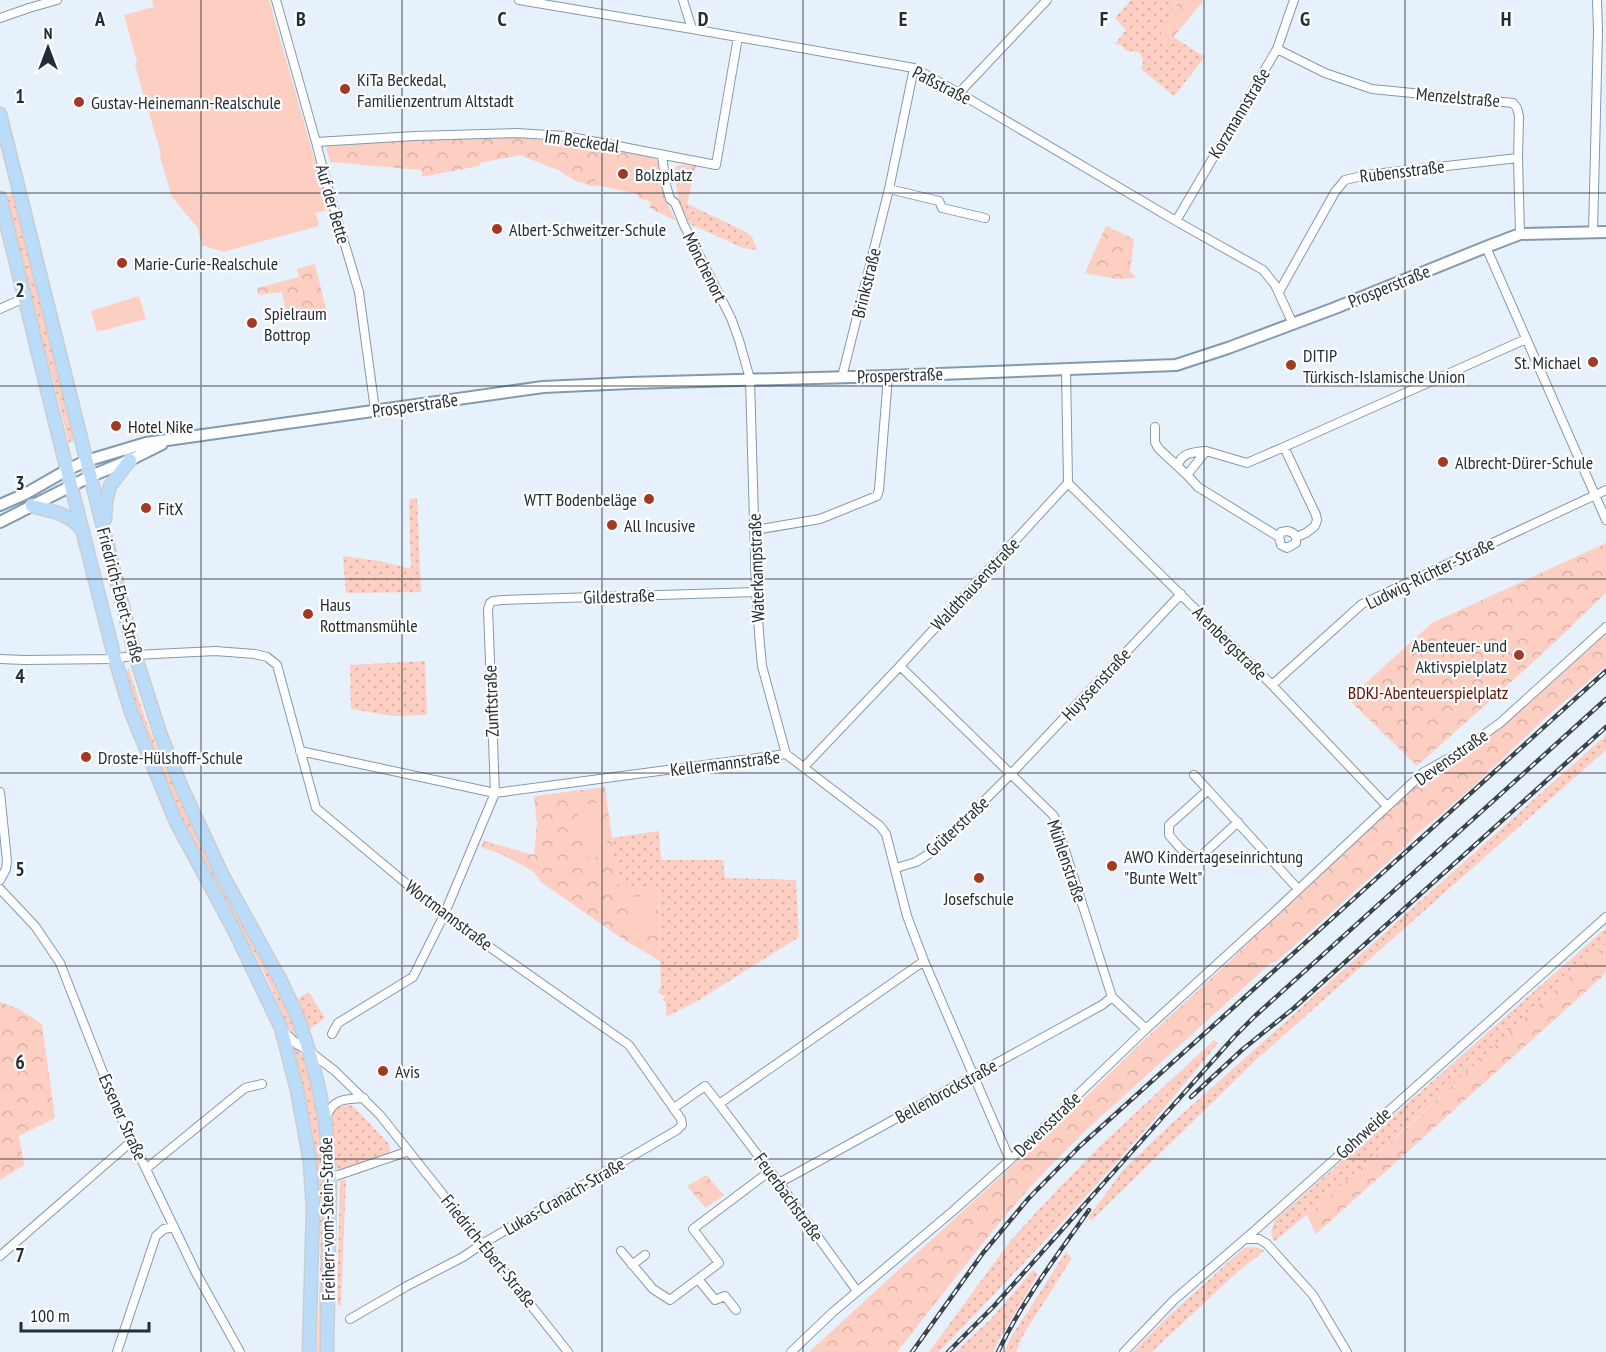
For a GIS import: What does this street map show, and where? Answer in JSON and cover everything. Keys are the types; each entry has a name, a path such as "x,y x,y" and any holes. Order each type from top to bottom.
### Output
{"main road":[{"name":"Friedrich-Ebert-Straße","path":"0,114 135,655 160,733 182,788 222,874 299,1020 309,1051"},
{"name":"Friedrich-Ebert-Straße","path":"0,198 115,659 131,712 176,822 234,930 281,1028 294,1079"},
{"name":"Prosperstraße","path":"0,505 26,494 86,461 146,443 543,387 1176,366 1293,324 1520,234 1606,232"},
{"name":"Prosperstraße","path":"0,522 90,476 173,439"},
{"path":"104,532 106,502 110,486 130,460"},
{"path":"32,506 65,516 75,522 83,533"},
{"name":"Freiherr-vom-Stein-Straße","path":"309,1051 325,1119 330,1178 327,1352"},
{"name":"Freiherr-vom-Stein-Straße","path":"294,1079 310,1162 313,1194 309,1352"}],"street":[{"path":"0,18 57,0"},
{"name":"Auf der Bette","path":"276,0 359,292 375,410"},
{"name":"Paßstraße","path":"519,0 914,68 1263,270 1279,291 1293,324"},
{"path":"683,0 692,28"},
{"path":"959,93 1047,0"},
{"name":"Korzmannstraße","path":"1176,221 1277,49 1294,0"},
{"path":"1593,232 1602,32 1597,0"},
{"name":"Im Beckedal","path":"316,142 516,133 566,136 716,165 738,37"},
{"name":"Menzelstraße","path":"1277,49 1326,73 1372,88 1513,103 1519,116 1520,234"},
{"name":"Brinkstraße","path":"842,377 889,189 914,68"},
{"name":"Mönchenort","path":"662,156 670,199 675,203 731,318 750,379"},
{"name":"Rubensstraße","path":"1279,291 1335,192 1345,180 1356,176 1518,158"},
{"path":"889,189 939,201 942,208 985,218"},
{"path":"1486,247 1606,520"},
{"path":"0,309 24,298"},
{"path":"1178,466 1184,456 1206,451 1247,463 1526,339"},
{"path":"1066,369 1068,483"},
{"path":"755,530 820,519 877,496 888,376"},
{"name":"Waterkampstraße","path":"750,379 756,592 762,666 786,754"},
{"path":"1155,427 1155,442 1158,448 1198,487 1279,537"},
{"path":"1284,447 1317,520 1315,526 1296,537"},
{"path":"1187,475 1206,451"},
{"name":"Arenbergstraße","path":"1068,483 1272,685 1387,806"},
{"name":"Waldthausenstraße","path":"804,766 900,666 1068,483"},
{"name":"Ludwig-Richter-Straße","path":"1272,685 1362,604 1606,490"},
{"path":"1281,532 1293,533 1296,543 1287,548 1281,545 1279,537 1281,532"},
{"name":"Gildestraße","path":"488,609 491,602 503,600 756,592"},
{"name":"Huyssenstraße","path":"1011,774 1181,594"},
{"name":"Zunftstraße","path":"488,609 495,793"},
{"name":"Devensstraße","path":"791,1352 833,1312 1010,1160 1146,1029 1424,772 1458,753 1500,723 1606,627"},
{"name":"Wortmannstraße","path":"135,655 214,651 267,657 276,665 316,808 444,915 628,1045 674,1108 682,1125"},
{"path":"0,659 115,659 135,655"},
{"name":"Mühlenstraße","path":"900,666 1054,816 1112,997 1146,1029"},
{"name":"Kellermannstraße","path":"300,752 495,793 786,754 884,830 907,916 924,961 1010,1160"},
{"name":"Grüterstraße","path":"896,868 916,862 935,850 1011,774"},
{"path":"1194,775 1298,889"},
{"path":"1208,790 1169,825 1169,835 1185,853 1192,857 1200,857 1238,822"},
{"path":"0,792 7,861 6,869 0,880"},
{"path":"332,1034 338,1023 413,977 444,915 495,793"},
{"name":"Essener Straße","path":"0,889 35,926 60,963 118,1112 196,1272 240,1352"},
{"name":"Gohrweide","path":"1124,1352 1174,1300 1606,917"},
{"path":"674,1108 705,1086 718,1104 924,961"},
{"name":"Bellenbrockstraße","path":"779,1183 1112,997"},
{"name":"Friedrich-Ebert-Straße","path":"281,1028 298,1045 335,1071 380,1115 568,1352"},
{"path":"147,1168 245,1088 262,1084"},
{"path":"325,1119 330,1108 340,1101 364,1098"},
{"name":"Feuerbachstraße","path":"718,1104 779,1183 857,1291"},
{"name":"Lukas-Cranach-Straße","path":"350,1319 464,1257 682,1125"},
{"path":"0,1256 132,1141"},
{"path":"330,1178 409,1151"},
{"path":"621,1251 653,1289 670,1300 719,1263 693,1229 770,1171"},
{"path":"117,1352 156,1236 164,1229 174,1227"},
{"path":"1245,1239 1259,1239 1267,1244 1313,1295 1347,1352"},
{"path":"632,1265 645,1255"},
{"path":"698,1279 715,1300 724,1296 736,1310"}],"green space":[{"path":"152,0 269,0 329,210 316,213 319,226 223,252 202,245 197,227 172,197 135,65 137,61 124,15 154,7"},
{"path":"1131,0 1180,0 1173,8 1161,33 1171,40 1173,37 1205,57 1174,96 1141,69 1143,60 1139,52 1126,51 1121,45 1115,44 1126,30 1115,18"},
{"path":"1180,0 1204,0 1171,40 1165,41 1161,36 1163,29"},
{"path":"513,137 652,157 658,162 664,192 676,221 650,208 651,202 639,198 638,194 595,185 594,187 520,155 422,177 421,170 330,162 326,148 331,144"},
{"name":"Bolzplatz","path":"601,155 651,165 645,193 595,183"},
{"path":"679,165 696,166 687,204 679,200 673,169"},
{"path":"13,194 77,440 69,443 4,197"},
{"path":"679,200 746,232 752,237 757,250 743,248 690,224"},
{"path":"1106,226 1134,239 1130,272 1135,278 1117,279 1085,273"},
{"path":"315,264 327,313 275,322 278,317 277,311 285,309 282,292 258,295 257,288 299,277 297,269"},
{"path":"139,296 146,319 97,332 91,311"},
{"path":"417,498 421,592 346,593 343,556 379,561 411,569 409,499"},
{"name":"BDKJ-Abenteuerspielplatz","path":"1606,543 1606,593 1540,656 1417,766 1348,699 1432,623"},
{"path":"1606,633 1606,666 1545,718 1484,777 1415,835 1084,1132 1032,1185 990,1234 897,1352 809,1352 1061,1121 1230,961 1301,889 1381,815 1428,776 1472,752"},
{"path":"425,661 427,715 393,716 351,709 350,665"},
{"path":"129,669 165,768 214,870 278,987 299,1039 288,1026 253,951 185,830 145,738 125,675"},
{"path":"1606,735 1606,750 1258,1058 1092,1220 1088,1218 1123,1170 1171,1124"},
{"path":"605,787 618,884 658,890 660,961 626,941 542,883 533,871 503,855 481,847 484,841 534,855 537,824 534,796"},
{"path":"601,802 609,855 583,859 577,806"},
{"path":"659,831 661,860 723,860 725,878 796,880 799,937 699,1000 668,1016 666,1015 666,1003 663,1000 665,997 658,992 661,986 658,890 618,884 612,838"},
{"path":"655,896 657,936 632,937 630,897"},
{"path":"1606,928 1606,944 1401,1133 1274,1242 1271,1232 1275,1220"},
{"path":"1606,944 1606,972 1602,977 1316,1234 1307,1215 1418,1118"},
{"path":"307,993 310,994 325,1018 310,1029 298,1002 299,998"},
{"path":"0,1002 19,1009 42,1024 55,1118 19,1136 24,1165 0,1180"},
{"path":"1214,1040 1218,1043 1082,1200 939,1352 929,1352 1011,1240 1101,1145"},
{"path":"292,1047 307,1060 321,1125 325,1180 322,1352 317,1352 320,1289 318,1182 311,1131"},
{"path":"348,1105 355,1108 388,1143 390,1152 342,1171 335,1167 331,1116 336,1108"},
{"path":"706,1175 724,1195 706,1208 687,1186"},
{"path":"346,1179 341,1305 337,1305 340,1181"},
{"path":"1244,1248 1264,1251 1234,1275 1152,1352 1133,1352 1162,1322"},
{"path":"1066,1252 1072,1258 1022,1337 1016,1352 1004,1352 1011,1337"},
{"path":"1033,1270 1038,1274 993,1352 955,1352 990,1320"}],"railway":[{"path":"912,1352 983,1253 1028,1199 1080,1146 1606,671"},
{"path":"948,1352 994,1306 1255,1016 1606,699"},
{"path":"1191,1097 1243,1049 1294,1008 1606,727"},
{"path":"998,1352 1029,1297 1089,1210"}],"place":[{"name":"KiTa Beckedal, Familienzentrum Altstadt","path":"345,89"},
{"name":"Gustav-Heinemann-Realschule","path":"79,102"},
{"name":"Bolzplatz","path":"623,174"},
{"name":"Albert-Schweitzer-Schule","path":"497,229"},
{"name":"Marie-Curie-Realschule","path":"122,263"},
{"name":"Spielraum Bottrop","path":"252,323"},
{"name":"St. Michael","path":"1593,362"},
{"name":"DITIP Türkisch-Islamische Union","path":"1291,365"},
{"name":"Hotel Nike","path":"116,426"},
{"name":"Albrecht-Dürer-Schule","path":"1443,462"},
{"name":"WTT Bodenbeläge","path":"649,499"},
{"name":"FitX","path":"146,508"},
{"name":"All Incusive","path":"612,525"},
{"name":"Haus Rottmansmühle","path":"308,614"},
{"name":"Abenteuer- und Aktivspielplatz","path":"1519,655"},
{"name":"Droste-Hülshoff-Schule","path":"86,757"},
{"name":"AWO Kindertageseinrichtung \"Bunte Welt\"","path":"1112,866"},
{"name":"Josefschule","path":"979,878"},
{"name":"Avis","path":"383,1071"}]}
